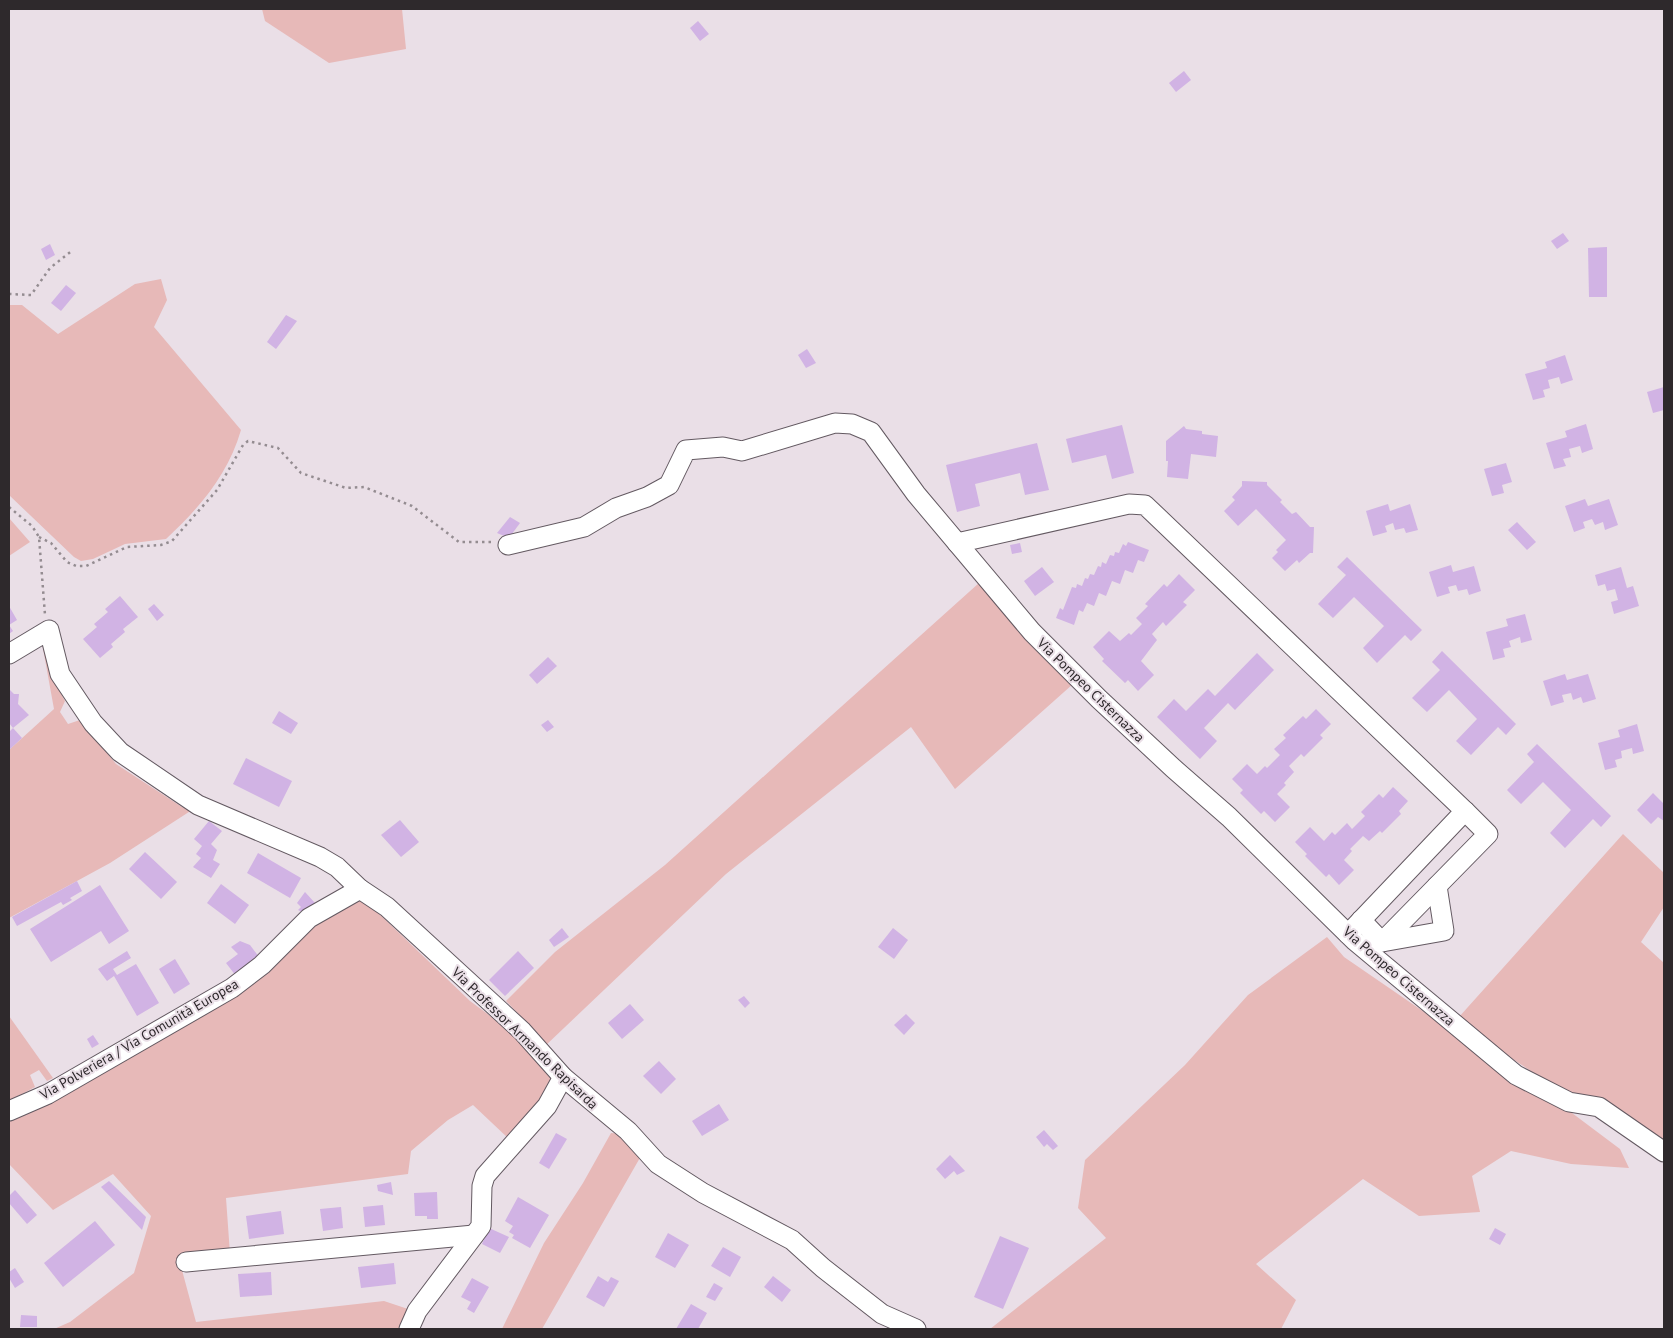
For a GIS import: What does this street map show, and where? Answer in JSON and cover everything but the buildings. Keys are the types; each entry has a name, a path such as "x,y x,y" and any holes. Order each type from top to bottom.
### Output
{"street":[{"name":"Via Pompeo Cisternazza","path":"508,545 584,527 616,508 647,497 669,485 686,450 723,448 742,451 835,423 852,424 871,432 908,483 1032,632 1099,699 1173,768 1354,927 1516,1075 1569,1102 1599,1107 1664,1152"},
{"path":"957,543 1129,504 1144,505 1488,834 1382,942"},
{"path":"9,654 49,630"},
{"name":"Via Professor Armando Rapisarda","path":"49,630 60,674 93,722 126,756 198,805 320,857 337,867 360,888 387,907 522,1032 562,1077 628,1131 658,1164 675,1176 792,1240 822,1268 882,1314 916,1329"},
{"path":"1437,886 1444,931 1382,942 1354,927 1465,811"},
{"name":"Via Polveriera / Via Comunità Europea","path":"9,1111 48,1094 232,988 262,965 309,918 360,888"},
{"path":"409,1329 418,1311 481,1226 482,1186 485,1176 547,1106 562,1077"},
{"path":"186,1262 474,1235"}],"path":[{"path":"9,294 31,294 50,268 73,250"},
{"path":"39,537 51,543 67,562 76,566 86,566 127,546 161,545 172,541 217,490 243,444 248,441 255,441 278,448 302,473 346,488 364,488 412,506 459,542 484,540 508,545"},
{"path":"9,507 32,526 39,537 46,621 49,630"}],"shaded area":[{"path":"262,9 402,9 406,49 329,63 265,21"},
{"path":"161,279 167,300 154,327 241,430 229,462 221,476 190,515 166,539 125,544 93,559 81,561 74,557 9,495 9,305 22,305 58,334 135,284"},
{"path":"9,518 30,542 9,556"},
{"path":"979,583 1073,684 955,789 911,727 726,874 544,1047 526,1022 506,1001 555,952 665,865"},
{"path":"46,641 51,675 65,701 60,712 68,724 80,720 116,764 182,807 192,810 110,863 9,918 9,750 54,709 42,643"},
{"path":"1623,834 1664,873 1664,907 1641,942 1664,963 1664,1145 1560,1090 1502,1052 1459,1017"},
{"path":"360,901 370,905 470,1001 512,1032 552,1079 537,1107 509,1139 473,1105 448,1120 411,1151 408,1174 226,1198 230,1254 179,1259 196,1322 384,1301 411,1310 405,1329 54,1329 70,1322 134,1273 151,1216 113,1174 53,1210 9,1164 9,1120 53,1102 215,1008 311,925 353,902"},
{"path":"1327,937 1344,957 1446,1027 1511,1083 1556,1101 1620,1149 1629,1168 1571,1164 1511,1151 1472,1176 1480,1212 1419,1216 1363,1179 1256,1264 1296,1300 1281,1329 990,1329 1106,1238 1078,1208 1085,1160 1185,1065 1248,995"},
{"path":"9,1016 53,1078 47,1081 39,1070 30,1075 35,1087 9,1101"},
{"path":"611,1133 624,1134 641,1156 542,1329 502,1329 544,1243 583,1183"}]}
